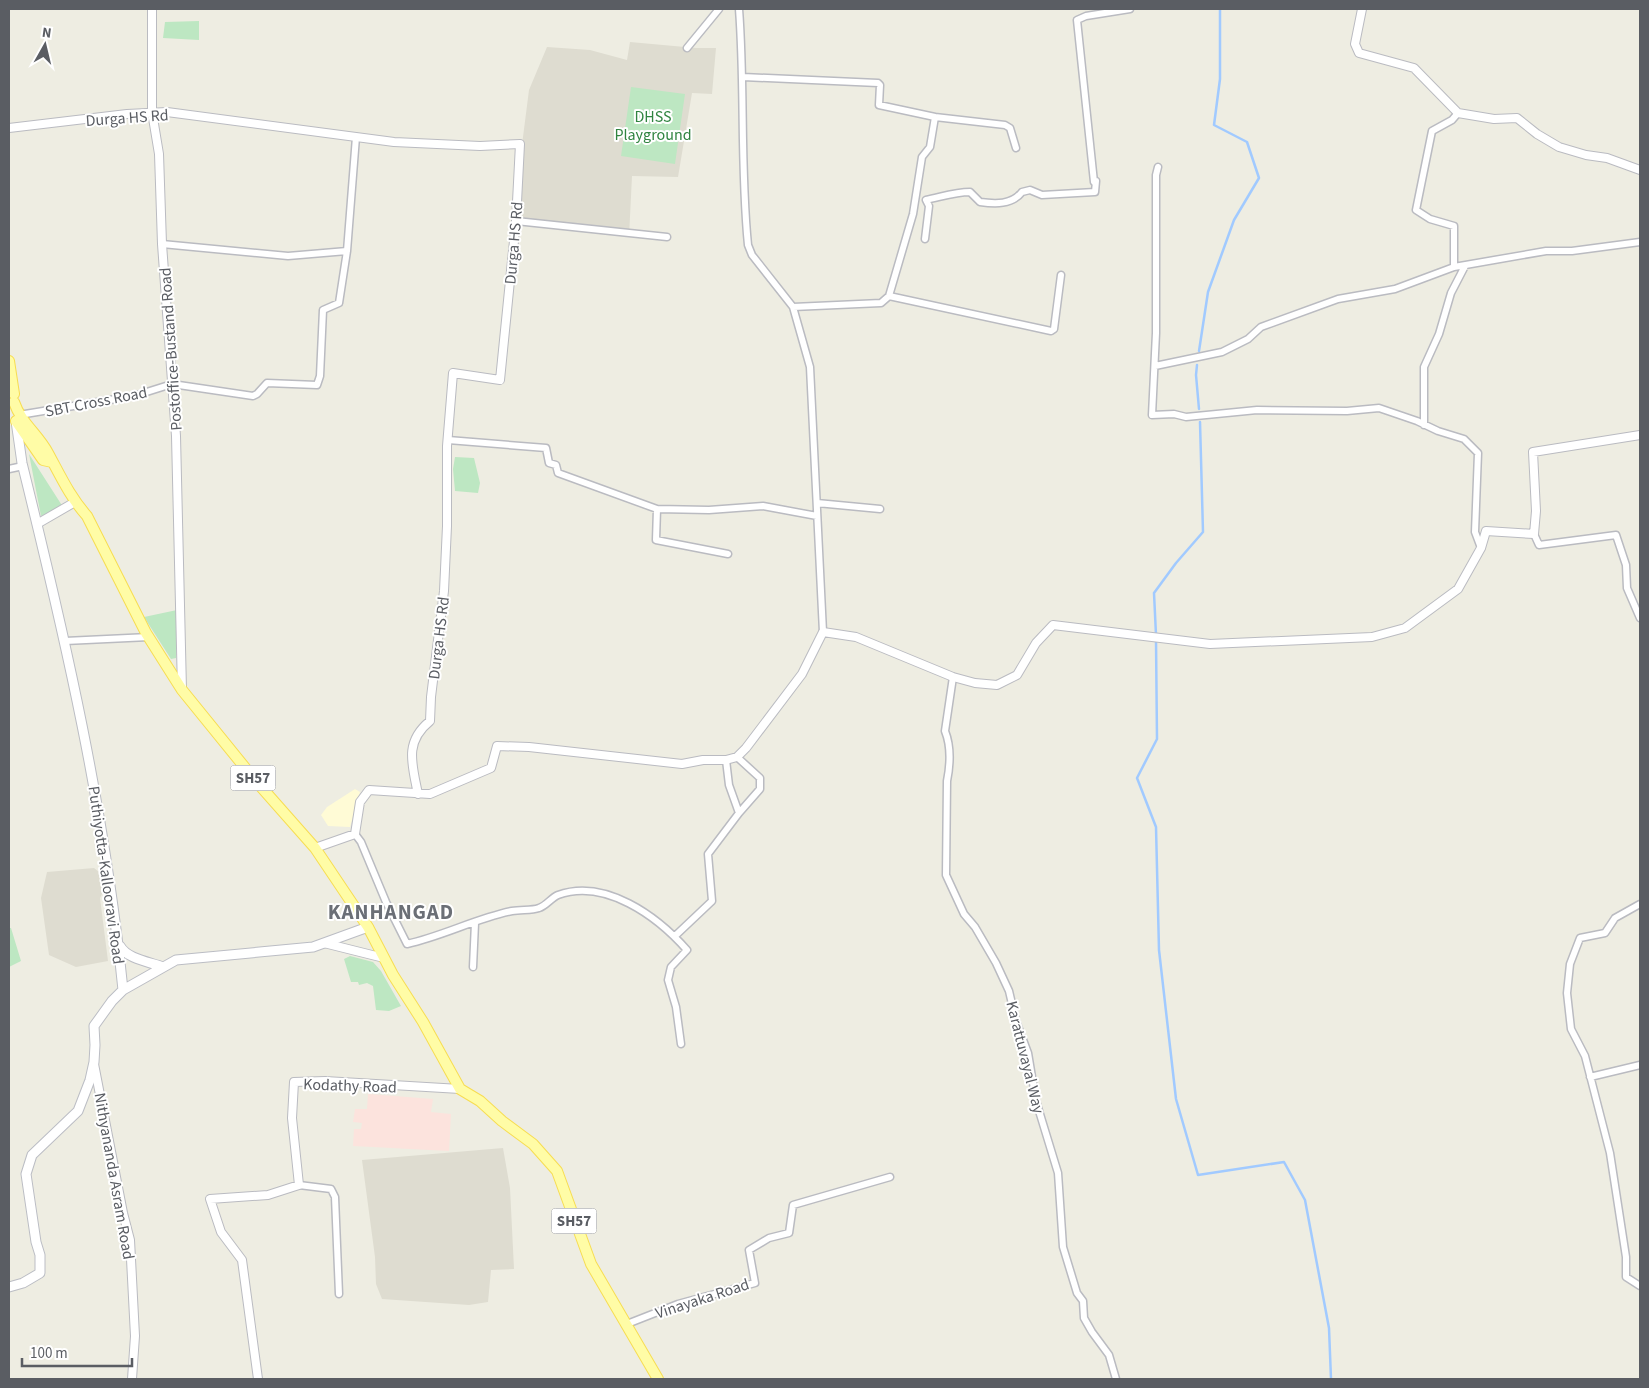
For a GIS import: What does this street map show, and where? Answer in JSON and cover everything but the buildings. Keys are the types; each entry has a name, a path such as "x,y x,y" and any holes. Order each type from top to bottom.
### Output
{"main road":[{"path":"9,361 11,399 18,418"},
{"name":"SH57","path":"18,418 43,460 52,462 75,502 87,516 149,637 182,690 255,780 314,848 368,927 460,1089 480,1101 502,1121 533,1144 557,1171 591,1264 627,1324 639,1350 658,1379"},
{"name":"Puthiyotta-Kallooravi Road","path":"18,418 23,466 85,733 119,946 123,990"},
{"path":"9,1287 23,1283 40,1274 40,1255 36,1242 26,1174 32,1155 78,1111 90,1080 94,1062 96,1045 94,1026 101,1014 123,990 176,960 313,947 368,927"},
{"path":"119,946 127,954 163,967"}],"street":[{"name":"Postoffice-Bustand Road","path":"152,9 152,112 159,154 162,244 179,512 182,690"},
{"path":"687,48 719,9"},
{"path":"355,834 360,802 369,790 430,794 491,768 496,746 529,746 682,764 704,760 726,760 737,757 746,748 802,674 823,632 810,367 793,307 752,255 748,245 742,141 744,78 739,9"},
{"path":"925,239 929,206 926,200 942,198 957,192 970,192 980,202 994,204 1017,198 1022,192 1030,190 1042,196 1095,192 1096,181 1094,182 1077,20 1086,16 1130,9"},
{"path":"1362,9 1355,44 1359,53 1414,68 1458,113 1494,119 1518,118 1537,134 1559,147 1586,155 1607,158 1632,169 1640,170"},
{"path":"744,78 878,83 880,85 879,105 935,117 1005,125 1010,128 1016,148"},
{"name":"Durga HS Rd","path":"9,128 152,112 167,112 356,137 439,145 520,144 516,221 500,380 453,372 448,440 444,582 430,721 421,728 412,744 413,769 418,794"},
{"path":"1454,267 1454,226 1430,219 1416,210 1432,131 1452,120 1458,113"},
{"path":"793,307 881,303 889,296 912,214 922,157 930,147 935,117"},
{"path":"172,384 253,396 258,394 267,384 316,385 320,376 323,310 339,303 347,251 356,137"},
{"path":"1158,167 1156,175 1155,366 1152,415 1174,414 1186,417 1257,410 1347,411 1379,408 1424,424 1438,432 1464,439 1478,453 1476,532 1481,548"},
{"path":"516,221 667,237"},
{"path":"1155,366 1222,352 1248,339 1261,327 1338,299 1395,288 1454,267 1546,251 1572,251 1640,242"},
{"path":"162,244 288,256 347,251"},
{"path":"1424,424 1424,367 1439,334 1451,293 1465,266"},
{"path":"889,296 1051,331 1054,329 1061,275"},
{"name":"SBT Cross Road","path":"18,418 134,396 172,384"},
{"path":"1640,435 1533,452 1536,512 1534,534 1539,545 1616,535 1626,565 1627,588 1640,618"},
{"path":"448,440 546,448 548,464 556,464 558,472 656,509 709,510 763,506 817,516"},
{"path":"9,469 23,466"},
{"path":"37,524 75,502"},
{"path":"817,503 880,509"},
{"path":"656,509 656,540 728,554"},
{"path":"823,632 856,637 953,677 976,684 997,685 1017,675 1036,643 1053,626 1210,644 1372,637 1405,628 1458,589 1481,548 1486,531 1534,534"},
{"path":"65,641 149,637"},
{"name":"Karattuvayal Way","path":"953,677 945,731 948,738 949,768 947,781 946,876 964,914 996,963 1009,991 1016,1021 1028,1054 1036,1102 1058,1173 1063,1247 1077,1293 1083,1301 1084,1318 1109,1355 1116,1379"},
{"path":"675,936 712,901 708,854 760,789 760,778 737,757"},
{"path":"726,760 729,785 739,813"},
{"path":"314,848 355,834"},
{"path":"355,834 362,842 386,902 407,944 438,937 513,911 539,908 556,896 579,891 617,897 675,936 687,950 671,967 668,980 676,1007 681,1044"},
{"path":"1640,904 1616,918 1606,933 1580,938 1570,964 1567,993 1571,1029 1584,1056 1610,1153 1626,1257 1626,1277 1640,1286"},
{"path":"473,967 475,923"},
{"path":"324,943 384,958"},
{"name":"Nithyananda Asram Road","path":"94,1062 123,1213 130,1240 135,1336 132,1379"},
{"path":"1590,1077 1640,1065"},
{"name":"Kodathy Road","path":"299,1185 292,1118 294,1082 325,1081 460,1089"},
{"name":"Vinayaka Road","path":"627,1324 678,1304 756,1283 749,1250 769,1238 789,1233 793,1205 890,1177"},
{"path":"258,1379 242,1260 221,1232 210,1199 268,1195 299,1185 331,1189 335,1197 339,1294"}],"shaded area":[{"path":"630,42 716,48 712,94 692,93 678,177 632,176 629,237 512,223 529,90 547,47 590,50 627,60"},
{"path":"355,789 360,792 350,827 328,826 321,815 327,807"},
{"path":"94,868 109,880 100,898 108,961 76,967 49,955 41,898 47,872"},
{"path":"368,1094 433,1099 431,1112 451,1114 449,1151 353,1146 354,1129 361,1129 362,1123 353,1122 355,1109 367,1109"},
{"path":"503,1148 510,1188 514,1269 491,1270 488,1302 469,1305 382,1299 376,1284 375,1257 362,1160"}],"green space":[{"path":"199,21 199,40 163,38 165,22"},
{"name":"DHSS Playground","path":"631,87 685,94 675,164 621,156"},
{"path":"29,454 63,507 41,516"},
{"path":"455,457 474,458 480,483 478,493 455,491 453,469"},
{"path":"177,610 176,658 171,659 144,617"},
{"path":"9,928 11,928 21,961 9,967"},
{"path":"350,956 373,962 381,971 401,1006 389,1011 376,1010 373,986 367,983 359,985 358,982 351,982 344,959"}],"waterway":[{"path":"1199,351 1208,292 1234,220 1259,178 1247,142 1214,125 1220,79 1220,9"},
{"path":"1197,365 1199,409"},
{"path":"1156,635 1154,593 1176,563 1203,532 1200,422"},
{"path":"1156,640 1157,739 1137,778 1156,827 1159,950 1176,1099 1198,1175 1284,1162 1305,1200 1329,1328 1331,1379"}],"district":[{"name":"KANHANGAD","path":"391,912"}]}
